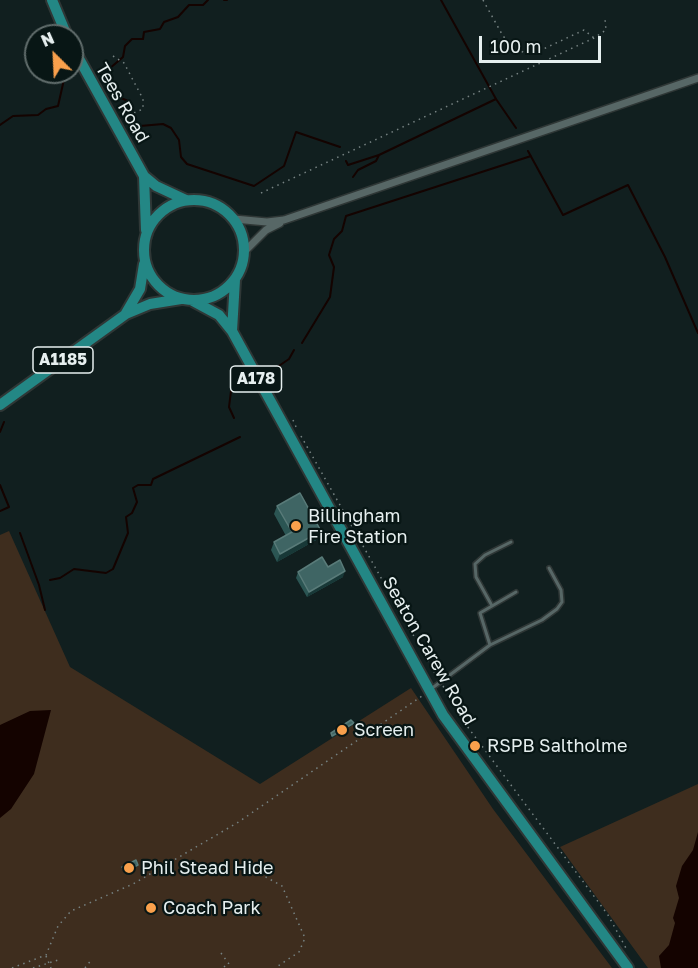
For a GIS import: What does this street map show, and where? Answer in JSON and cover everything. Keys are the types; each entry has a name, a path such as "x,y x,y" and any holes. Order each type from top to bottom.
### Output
{"main road":[{"path":"51,0 62,24"},
{"name":"Tees Road","path":"84,68 144,176 156,186 186,200"},
{"name":"Tees Road","path":"144,176 146,233"},
{"path":"232,331 235,279 245,251 240,229 234,219 212,203 186,200 166,208 158,215 146,233 144,261 157,285 181,299 193,301 217,295 235,279"},
{"name":"A1185","path":"126,314 140,289 144,276 144,261"},
{"name":"A1185","path":"0,405 126,314 150,304 181,299"},
{"name":"Seaton Carew Road","path":"193,301 219,315 232,331 428,691 455,732 628,968"}],"street":[{"path":"245,251 266,230 284,220 698,78"},
{"path":"234,219 252,222 284,220"}],"lane":[{"path":"491,604 476,577 475,564 485,555 511,542"},
{"path":"428,691 490,645 542,620 557,609 562,602 561,590 549,568"},
{"path":"490,645 480,617 482,609 516,592"}],"path":[{"path":"483,0 503,36 514,48 525,53 539,51 584,30 594,38"},
{"path":"261,193 594,38 606,30 605,19"},
{"path":"113,56 124,63 143,99 142,109 115,124"},
{"path":"282,426 293,420 436,675"},
{"path":"444,688 464,723 608,915 629,952"},
{"path":"51,968 46,955 58,926 70,911 133,884 237,823 428,691"},
{"path":"255,872 282,886 305,938 299,952 275,968"},
{"path":"221,953 229,964 222,968"},
{"path":"12,968 46,955"},
{"path":"85,968 92,959"},
{"path":"33,968 57,960"}],"shaded area":[{"path":"9,531 70,667 260,784 411,688 493,809 612,968 0,968 0,535"},
{"path":"51,710 34,774 11,809 0,818 0,725 30,711"},
{"path":"698,784 698,968 648,968 560,847"},
{"path":"698,832 698,968 661,968 659,956 669,945 675,923 673,918 679,898 676,886 682,866 693,850"}],"building":[{"name":"Billingham Fire Station","path":"300,493 321,531 280,554 274,542 292,532 277,506"},
{"path":"322,557 328,567 340,560 345,571 309,592 298,572"},
{"path":"351,720 354,723 332,736 331,733"},
{"name":"Phil Stead Hide","path":"136,860 138,865 125,871 122,867"}],"waterway":[{"path":"108,75 109,69 123,57 125,46 132,39 143,39 144,32 160,29 164,22 178,17 189,5 203,5 208,0"},
{"path":"441,0 496,99 516,128"},
{"path":"100,74 108,75 108,87 112,94 128,101 132,109"},
{"path":"0,125 13,116 38,115 46,109 58,106 63,84"},
{"path":"379,155 496,99"},
{"path":"132,118 140,126 163,124 171,128 179,140 181,157 187,164 254,186 284,166 296,132 340,147"},
{"path":"528,151 563,215 628,185 665,257 698,333"},
{"path":"346,161 348,165 379,155 376,161 358,170 353,177"},
{"path":"302,343 330,297 334,267 329,255 334,239 342,231 346,216 531,156"},
{"path":"270,372 289,359 294,350"},
{"path":"234,418 229,407 231,391 242,387"},
{"path":"0,432 4,422"},
{"path":"50,580 60,578 74,569 106,573 113,569 128,533 126,517 132,513 137,502 133,488 138,485 151,485 153,479 240,437"},
{"path":"0,485 9,507 0,511"},
{"path":"20,533 39,585 45,610"}],"place":[{"name":"Billingham Fire Station","path":"296,526"},
{"name":"Screen","path":"342,730"},
{"name":"RSPB Saltholme","path":"475,746"},
{"name":"Phil Stead Hide","path":"129,868"},
{"name":"Coach Park","path":"151,908"}]}
